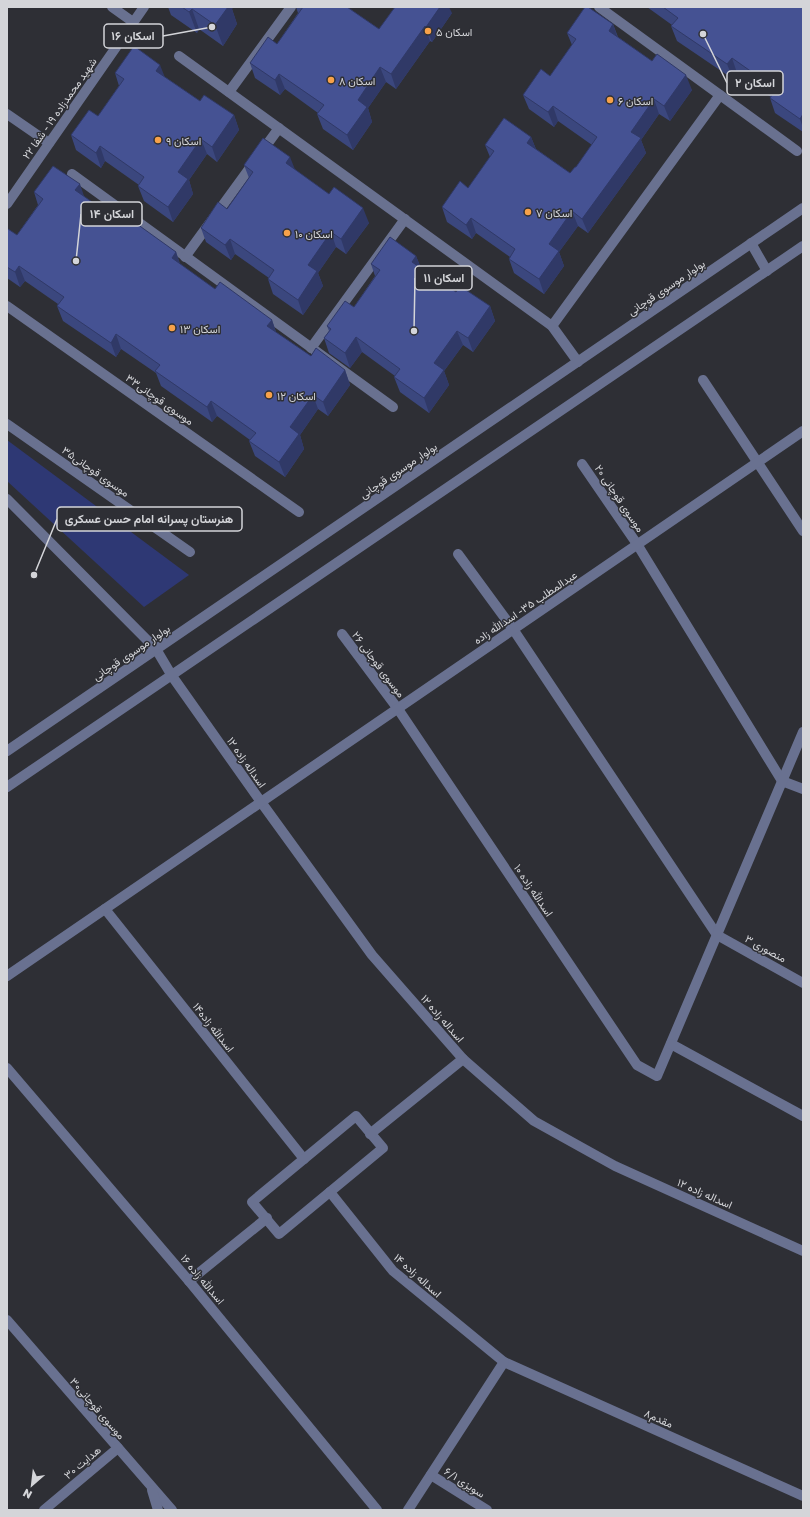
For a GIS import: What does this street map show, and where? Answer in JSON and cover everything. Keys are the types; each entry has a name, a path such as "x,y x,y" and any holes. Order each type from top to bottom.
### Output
{"street":[{"path":"112,7 133,22"},
{"name":"شهید محمدزاده ۱۹ - شفا ۲۲","path":"7,204 144,7"},
{"path":"229,92 291,7"},
{"path":"599,7 797,151"},
{"path":"179,56 552,326 578,362"},
{"path":"552,326 720,95"},
{"path":"7,114 49,143"},
{"path":"185,257 279,128"},
{"path":"72,174 393,407"},
{"name":"بولوار موسوی قوچانی","path":"7,751 803,208"},
{"path":"312,348 405,219"},
{"path":"751,243 767,271"},
{"path":"7,787 803,246"},
{"name":"موسوی قوچانی۳۳","path":"7,306 299,512"},
{"path":"703,380 803,531"},
{"name":"موسوی قوچانی۳۵","path":"7,424 190,552"},
{"name":"عبدالمطلب ۳۵- اسدالله زاده","path":"7,976 803,431"},
{"name":"موسوی قوچانی ۲۰","path":"582,464 637,544 782,781"},
{"path":"7,499 156,650"},
{"path":"458,554 513,630 717,935"},
{"name":"موسوی قوجانی ۲۶","path":"342,634 398,709"},
{"name":"اسداله زاده ۱۲","path":"156,650 172,676 261,802 372,955 463,1059 534,1121 615,1166 803,1251"},
{"name":"اسدالله زاده ۱۰","path":"398,709 637,1065 657,1076 671,1044"},
{"path":"803,732 671,1044 803,1116"},
{"path":"782,781 803,790"},
{"name":"اسدالله زاده۱۴","path":"105,909 304,1159"},
{"name":"منصوری ۳","path":"717,935 803,983"},
{"path":"370,1134 463,1059"},
{"name":"اسدالله زاده ۱۶","path":"7,1068 189,1281 377,1510"},
{"path":"356,1116 370,1134 383,1148 279,1234 252,1202 356,1116"},
{"name":"اسداله زاده ۱۴","path":"330,1192 393,1272 504,1362"},
{"path":"189,1281 267,1218"},
{"name":"موسوی قوچانی۳۰","path":"7,1320 172,1510"},
{"path":"408,1510 504,1362"},
{"name":"مقدم۸","path":"504,1362 803,1496"},
{"name":"هدایت ۳۰","path":"44,1510 118,1448"},
{"name":"سویزی ۶/۱","path":"431,1475 487,1510"},
{"path":"151,1487 158,1510"}],"shaded area":[{"path":"7,440 189,575 144,607 7,481"}],"building":[{"path":"182,7 228,7 215,25 192,9 189,12"},
{"name":"اسکان ۸","path":"303,7 347,7 379,29 395,7 440,7 391,74 380,67 358,100 367,107 347,135 317,114 324,105 279,74 275,80 250,63 268,37 277,44"},
{"path":"585,7 588,7 613,24 609,31 652,61 657,54 686,75 664,106 654,99 631,132 641,138 582,219 572,211 549,244 559,251 539,279 509,259 515,249 471,218 466,225 442,207 460,181 468,188 494,151 485,145 504,118 531,137 527,143 570,173 576,167 597,137 553,106 548,112 523,95 541,69 550,76 576,39 567,33"},
{"path":"663,7 803,7 803,114 800,119 770,98 776,89 732,58 727,64 671,26 678,18"},
{"name":"اسکان ۹","path":"134,46 160,65 156,71 200,101 204,95 234,115 212,147 201,139 178,172 188,179 168,207 138,186 144,177 100,146 96,153 71,135 89,110 98,116 124,79 115,73"},
{"name":"اسکان ۱۰","path":"263,138 290,157 286,163 329,194 334,187 363,208 341,239 331,232 308,265 317,271 298,300 268,279 274,270 230,239 225,245 201,228 218,202 227,209 253,172 244,165"},
{"path":"53,166 80,184 75,190 119,221 123,214 176,252 172,258 215,289 220,282 272,320 267,326 311,356 316,348 345,370 323,402 313,395 290,427 299,434 279,462 249,441 256,433 211,401 207,407 155,371 160,365 116,334 111,343 57,306 64,297 19,266 15,272 7,267 7,230 8,229 17,235 43,199 34,192"},
{"path":"390,237 416,256 412,262 456,292 460,286 490,306 468,338 457,331 434,363 444,370 424,398 394,377 400,369 356,337 345,353 324,338 331,329 327,326 345,301 354,307 380,270 371,264"}],"place":[{"name":"اسکان ۱۶","path":"212,27"},
{"name":"اسکان ۵","path":"428,31"},
{"name":"اسکان ۲","path":"703,34"},
{"name":"اسکان ۸","path":"331,80"},
{"name":"اسکان ۶","path":"610,100"},
{"name":"اسکان ۹","path":"158,140"},
{"name":"اسکان ۷","path":"528,212"},
{"name":"اسکان ۱۰","path":"287,233"},
{"name":"اسکان ۱۴","path":"76,261"},
{"name":"اسکان ۱۳","path":"172,328"},
{"name":"اسکان ۱۱","path":"414,331"},
{"name":"اسکان ۱۲","path":"269,395"},
{"name":"هنرستان پسرانه امام حسن عسکری","path":"34,575"}]}
